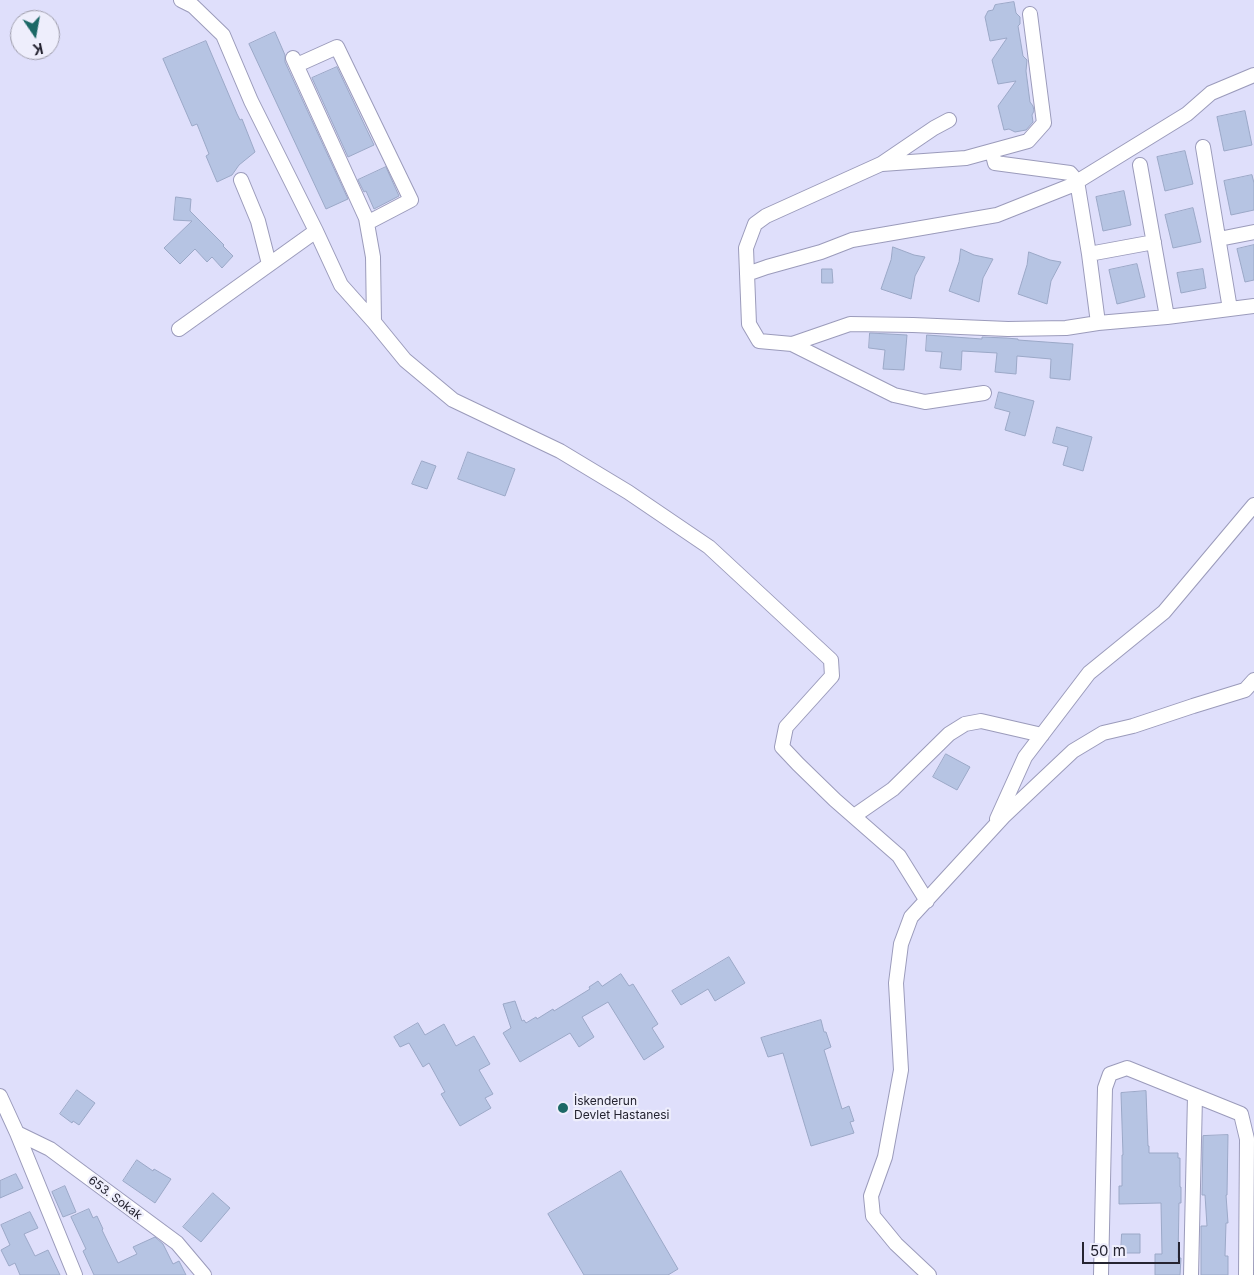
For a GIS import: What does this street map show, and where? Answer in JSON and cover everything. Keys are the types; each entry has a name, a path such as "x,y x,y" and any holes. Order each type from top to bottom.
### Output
{"street":[{"path":"181,0 193,6 223,35 251,101 342,285 405,360 453,400 560,451 628,492 709,547 831,660 832,676 786,727 782,747 798,764 899,856 927,901"},
{"path":"881,164 966,158 1028,141 1044,123 1030,14"},
{"path":"366,223 411,200 336,48 295,61 366,218 366,223 372,257 374,322"},
{"path":"747,274 820,252 852,240 997,215 1070,186 1187,114 1211,94 1254,75"},
{"path":"949,120 881,164 766,216 755,224 746,248 749,324 759,341 792,344 894,395 925,402 984,393"},
{"path":"1204,147 1230,309"},
{"path":"992,151 995,163 1070,174 1077,181 1098,323"},
{"path":"1140,165 1167,317"},
{"path":"242,180 258,221 269,264"},
{"path":"179,329 316,231"},
{"path":"1219,239 1254,232"},
{"path":"1089,254 1154,242"},
{"path":"792,344 850,324 1008,329 1066,328 1254,306"},
{"path":"993,829 1025,757 1089,673 1164,612 1254,506"},
{"path":"929,1275 896,1244 873,1216 871,1196 885,1157 901,1070 896,983 901,944 911,917 1003,817 1073,751 1102,733 1133,726 1245,690 1254,680"},
{"path":"854,816 893,789 949,734 965,724 981,721 1042,735"},
{"path":"1101,1275 1105,1088 1110,1074 1127,1068 1241,1114 1247,1139 1246,1275"},
{"path":"0,1096 75,1275"},
{"path":"1191,1275 1195,1096"},
{"name":"653. Sokak","path":"17,1133 50,1149 177,1243 204,1275"}],"building":[{"path":"1014,2 1016,13 1020,17 1020,24 1018,26 1023,56 1027,60 1026,71 1030,102 1034,111 1032,115 1033,122 1026,130 1015,132 1009,129 1004,130 998,106 1016,81 998,84 992,60 1007,38 990,41 985,17 988,11 993,10 995,5"},
{"path":"275,32 285,55 285,62 348,199 326,209 249,44"},
{"path":"206,41 255,152 239,165 232,175 217,182 206,156 209,154 197,124 192,126 163,59"},
{"path":"337,67 374,145 348,157 312,78"},
{"path":"1245,111 1252,145 1224,151 1217,117"},
{"path":"1185,151 1193,184 1165,191 1157,157"},
{"path":"386,167 399,196 374,209 366,191 364,192 358,180"},
{"path":"1252,175 1254,183 1254,210 1231,215 1224,181"},
{"path":"1124,191 1131,225 1103,231 1096,197"},
{"path":"176,197 191,199 190,211 233,256 222,268 212,257 207,262 195,249 180,264 164,248 192,221 174,220"},
{"path":"1193,208 1201,242 1173,248 1165,215"},
{"path":"1254,245 1254,280 1245,282 1237,249"},
{"path":"893,247 925,257 915,276 911,299 881,289 891,260"},
{"path":"961,249 974,255 993,259 983,278 979,302 949,291 959,262"},
{"path":"1029,252 1061,262 1051,281 1047,304 1018,294"},
{"path":"1137,264 1145,297 1117,304 1109,270"},
{"path":"822,269 832,269 833,283 822,283"},
{"path":"1203,269 1206,288 1181,293 1177,273"},
{"path":"870,333 907,335 904,370 883,369 885,350 869,348"},
{"path":"927,335 982,339 982,337 1006,338 1073,344 1070,380 1050,378 1051,359 1017,356 1016,374 995,372 997,353 962,351 961,370 940,368 942,352 926,351"},
{"path":"999,392 1034,401 1025,436 1005,430 1010,412 995,408"},
{"path":"1057,427 1092,437 1083,471 1063,465 1068,447 1053,443"},
{"path":"468,452 515,469 505,496 458,479"},
{"path":"422,461 436,466 427,489 412,484"},
{"path":"946,754 970,767 957,790 933,777"},
{"path":"729,957 745,983 715,1001 708,989 681,1005 672,991"},
{"path":"621,974 629,986 633,984 658,1024 652,1028 664,1047 644,1060 608,1002 582,1017 594,1037 579,1047 570,1033 520,1062 503,1033 511,1028 503,1004 515,1001 522,1021 524,1020 526,1023 536,1017 537,1019 553,1009 554,1011 590,989 589,987 598,981 602,986"},
{"path":"821,1020 831,1047 824,1050 842,1109 849,1106 854,1121 850,1122 854,1133 811,1146 783,1053 768,1057 761,1038"},
{"path":"418,1023 425,1035 444,1024 456,1046 474,1036 490,1064 479,1070 493,1094 485,1098 491,1108 460,1126 441,1094 445,1092 429,1063 423,1067 409,1043 400,1047 394,1037"},
{"path":"77,1090 95,1103 79,1125 73,1121 72,1123 60,1114"},
{"path":"1146,1091 1149,1153 1178,1153 1178,1158 1180,1158 1181,1203 1179,1203 1178,1258 1181,1258 1180,1275 1155,1275 1155,1254 1162,1254 1161,1203 1119,1204 1119,1186 1122,1186 1123,1155 1121,1093"},
{"path":"1228,1135 1226,1195 1228,1223 1226,1223 1225,1256 1228,1256 1228,1275 1201,1275 1201,1226 1207,1226 1205,1195 1202,1195 1203,1136"},
{"path":"137,1160 153,1171 154,1169 171,1179 155,1203 123,1181"},
{"path":"621,1171 678,1269 668,1275 584,1275 548,1214"},
{"path":"16,1174 23,1188 0,1198 0,1181"},
{"path":"65,1186 76,1212 63,1217 52,1192"},
{"path":"213,1193 230,1208 201,1242 183,1227"},
{"path":"89,1209 93,1218 97,1216 118,1263 137,1254 133,1247 155,1237 163,1244 173,1264 179,1261 186,1275 94,1275 83,1251 86,1249 71,1217"},
{"path":"30,1212 38,1228 24,1234 35,1256 48,1250 60,1275 20,1275 15,1263 9,1266 1,1250 10,1245 1,1225"},
{"path":"1122,1234 1140,1234 1140,1253 1121,1253"}],"place":[{"name":"İskenderun Devlet Hastanesi","path":"563,1108"}]}
